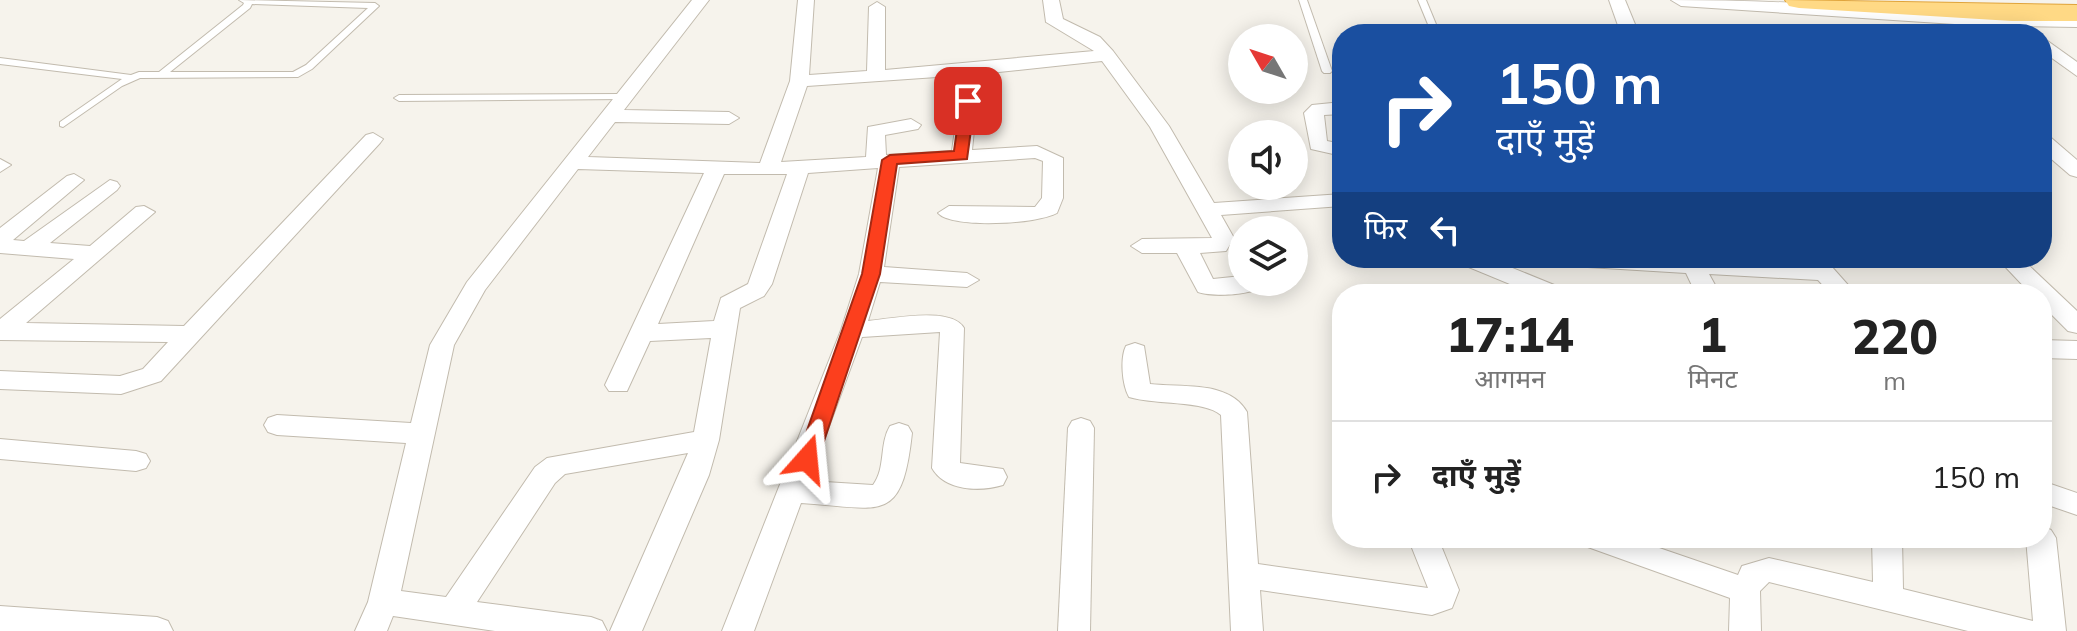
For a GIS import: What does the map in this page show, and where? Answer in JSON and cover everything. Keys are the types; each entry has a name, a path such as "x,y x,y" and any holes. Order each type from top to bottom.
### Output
{"highway":[{"path":"1799,0 2012,13 2077,13"}],"street":[{"path":"371,631 383,602 442,345 461,311 569,163 701,0"},
{"path":"768,169 799,81 806,0"},
{"path":"1051,0 1055,22 1094,41 1159,126 1223,238 1221,244 1142,246"},
{"path":"1617,0 1626,24"},
{"path":"1681,0 2077,21"},
{"path":"876,76 877,7"},
{"path":"2015,20 2020,24"},
{"path":"2052,50 2077,71"},
{"path":"799,81 1107,55"},
{"path":"961,156 968,101"},
{"path":"614,106 729,118"},
{"path":"1332,108 1319,109 1314,113 1318,145 1332,148"},
{"path":"738,631 794,491 871,274 883,160 875,131 911,125"},
{"path":"0,380 132,385 152,375 373,139"},
{"path":"2052,149 2077,171"},
{"path":"569,163 768,169 961,156 1050,154 1053,158 1051,204 1046,211 1032,215 949,213"},
{"path":"626,631 695,475 706,440 731,301 756,291 760,284 799,168"},
{"path":"618,385 716,169"},
{"path":"0,239 74,180"},
{"path":"29,248 110,186"},
{"path":"1205,210 1332,200"},
{"path":"0,332 144,212"},
{"path":"0,246 95,253"},
{"path":"1185,246 1206,287 1228,285"},
{"path":"1492,268 1531,284"},
{"path":"1821,268 1835,284"},
{"path":"2018,268 2035,284"},
{"path":"871,274 967,280"},
{"path":"2052,301 2077,325"},
{"path":"853,330 941,323 952,328 946,468 957,476 993,477"},
{"path":"641,333 725,329"},
{"path":"0,332 191,334"},
{"path":"2052,349 2077,350"},
{"path":"1135,352 1135,386 1138,390 1149,395 1217,399 1234,412 1247,631"},
{"path":"277,425 420,434"},
{"path":"1074,631 1081,428"},
{"path":"794,491 879,497 891,485 899,433"},
{"path":"453,612 545,475 557,465 706,440"},
{"path":"0,449 136,461"},
{"path":"2052,495 2077,504"},
{"path":"1243,575 1432,602 1441,599 1444,590 1427,548"},
{"path":"1623,548 1745,591"},
{"path":"1887,548 1888,598"},
{"path":"2042,548 2050,631"},
{"path":"1745,631 1745,591 1753,575 1769,570 2024,631"},
{"path":"383,602 591,631"},
{"path":"0,619 60,628 157,631"}],"lane":[{"path":"1303,0 1327,71"},
{"path":"1422,0 1432,24"},
{"path":"0,61 132,78 162,74 295,75 309,67 375,6 245,1 247,6 162,74"},
{"path":"63,124 132,78"},
{"path":"399,98 614,106"}],"route":[{"path":"807,459 871,274 890,160 961,156 968,101"}]}
